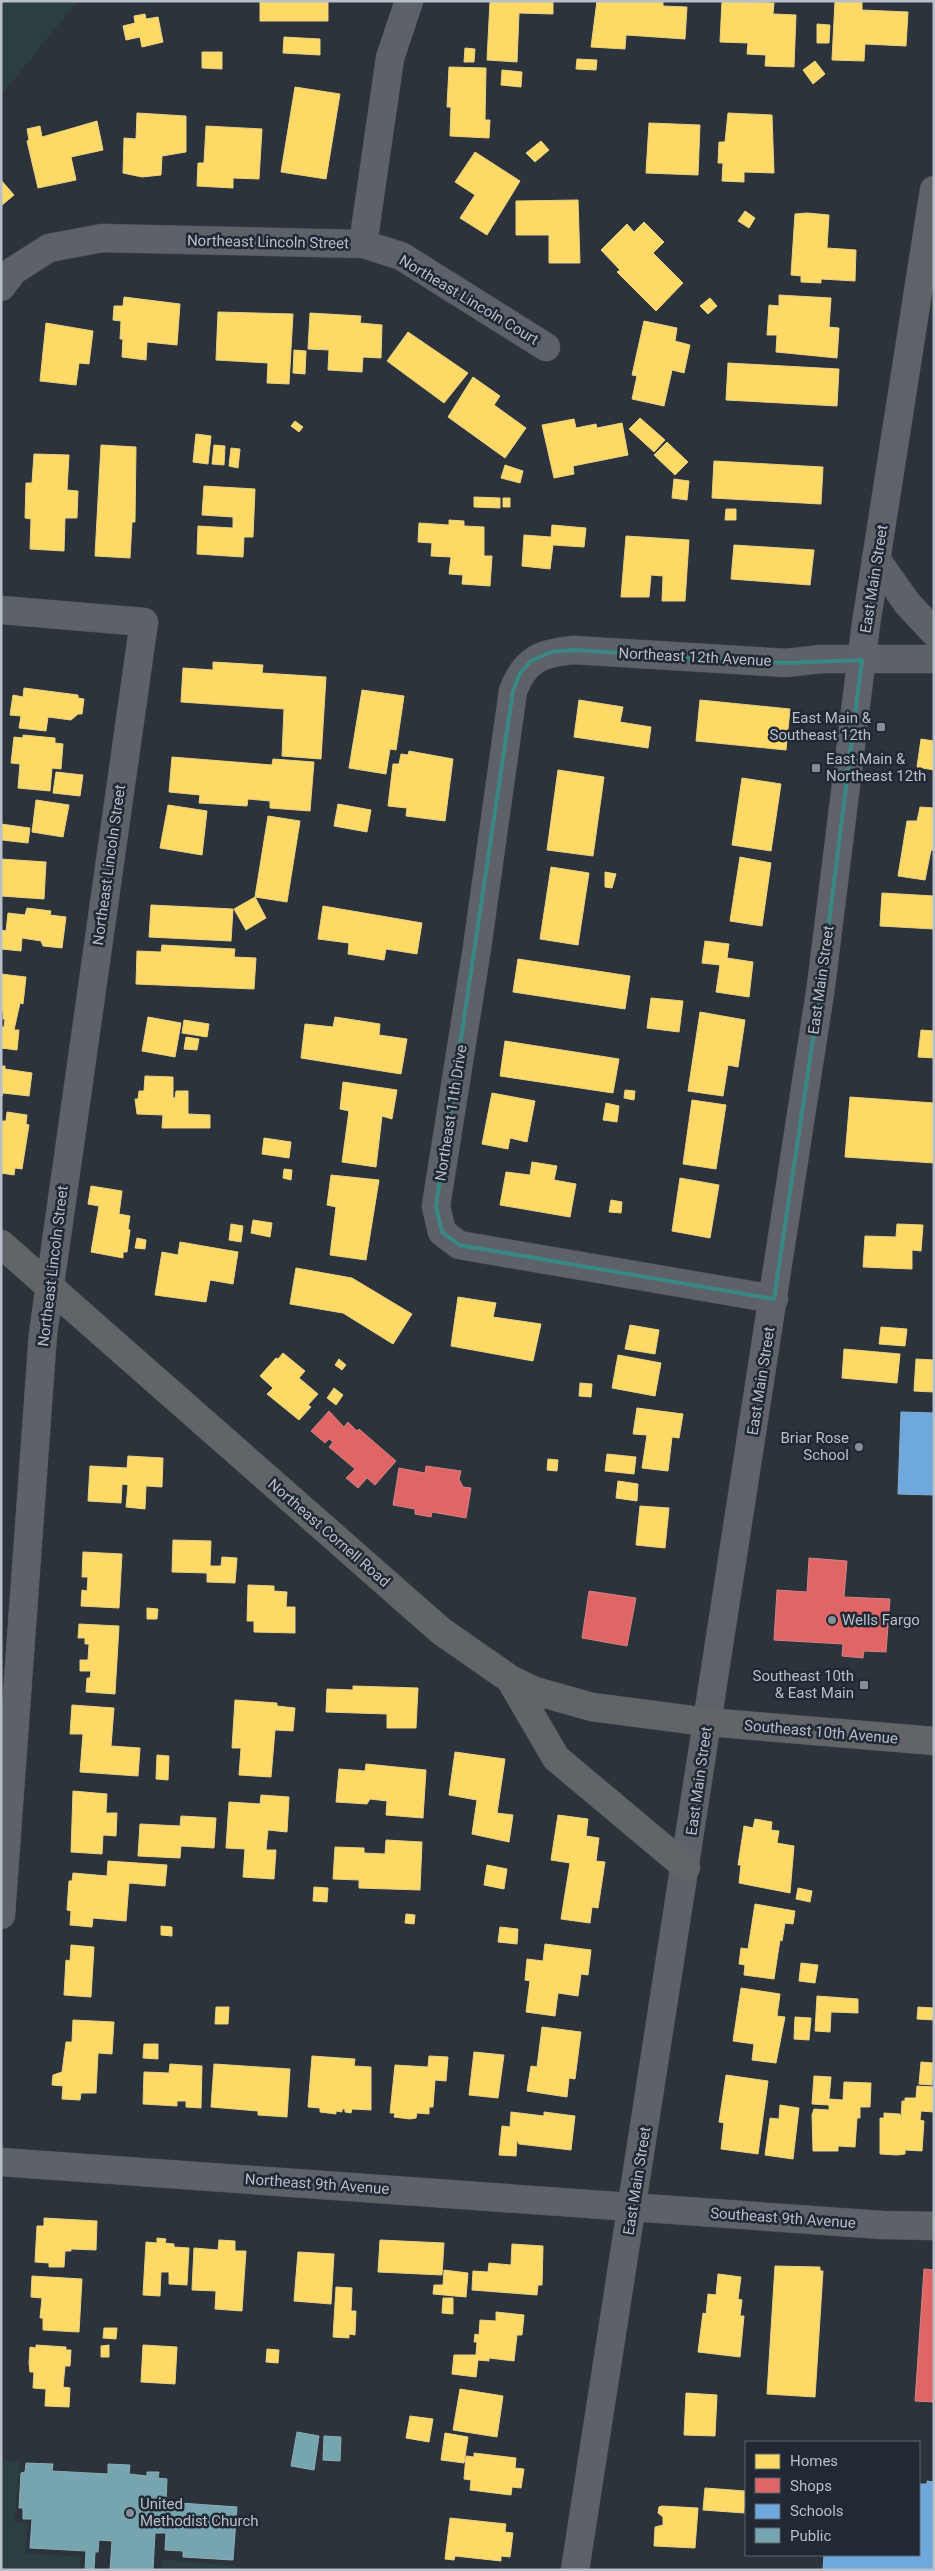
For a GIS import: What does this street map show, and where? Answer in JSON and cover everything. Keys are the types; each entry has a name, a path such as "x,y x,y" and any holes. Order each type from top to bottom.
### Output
{"highway":[{"name":"Northeast Cornell Road","path":"1,1244 441,1631 510,1679 535,1691 592,1707 707,1722"},
{"path":"510,1679 556,1758 686,1867"},
{"name":"Southeast 10th Avenue","path":"707,1722 934,1740"}],"main road":[{"name":"East Main Street","path":"707,1722 821,986 876,559 934,190"}],"street":[{"name":"Northeast Lincoln Street","path":"1,287 13,271 49,248 102,238 363,244 390,58 409,1"},
{"name":"Northeast Lincoln Court","path":"363,244 401,256 546,347"},
{"path":"876,559 907,603 934,632"},
{"name":"Northeast Lincoln Street","path":"1,610 144,622 48,1286 1,1915"},
{"name":"Northeast 12th Avenue","path":"531,661 551,652 574,650 786,663 821,659 934,659"},
{"name":"Northeast 11th Drive","path":"531,661 520,673 513,691 477,948 436,1206 442,1232 459,1245 774,1299"},
{"name":"East Main Street","path":"575,2570 686,1867 707,1722"},
{"name":"Northeast 9th Avenue","path":"1,2162 632,2206"},
{"name":"Southeast 9th Avenue","path":"632,2206 863,2224 934,2226"}],"highlighted area":[{"path":"574,650 786,663 862,660 821,986 774,1299 459,1245 442,1232 436,1206 513,691 520,673 531,661 551,652"}],"shaded area":[{"path":"1,1 78,1 1,95"},
{"path":"1,2461 20,2462 15,2522 28,2523 25,2553 81,2557 80,2570 1,2570"},
{"path":"162,2559 237,2566 237,2570 161,2570"}],"building: Homes":[{"path":"260,1 328,1 328,21 260,21"},
{"path":"490,1 553,1 553,14 519,13 517,62 487,60"},
{"path":"597,1 663,1 663,6 687,7 685,39 626,35 625,49 591,47"},
{"path":"722,1 774,3 773,14 796,15 794,67 765,66 766,55 747,54 748,43 720,42"},
{"path":"835,1 862,1 862,10 908,12 906,46 865,44 864,61 832,60"},
{"path":"145,14 146,19 158,17 163,42 142,47 140,37 126,40 123,26 135,23 134,16"},
{"path":"817,24 830,25 829,43 817,43"},
{"path":"284,37 320,39 320,55 283,53"},
{"path":"465,48 475,49 474,62 464,62"},
{"path":"202,52 222,52 222,69 202,68"},
{"path":"577,59 597,60 596,70 576,69"},
{"path":"815,61 825,74 813,84 803,70"},
{"path":"449,67 486,68 485,120 490,120 489,138 450,136 451,107 447,107"},
{"path":"502,70 522,72 521,87 501,85"},
{"path":"295,87 340,94 326,179 281,172"},
{"path":"137,113 186,116 186,152 162,156 161,175 142,177 123,173 124,138 136,139"},
{"path":"728,113 772,115 774,173 744,172 744,182 722,181 723,163 718,163 719,142 725,142"},
{"path":"97,121 103,150 71,157 76,180 38,188 27,141 29,140 27,129 40,126 42,137"},
{"path":"649,123 700,125 698,175 646,173"},
{"path":"206,126 262,129 259,179 233,178 233,188 197,186 198,163 204,163"},
{"path":"541,141 549,150 535,162 526,153"},
{"path":"475,152 520,181 487,235 460,218 475,195 455,182"},
{"path":"1,180 14,195 1,206"},
{"path":"578,200 580,263 549,263 549,235 516,235 516,201"},
{"path":"745,211 755,218 749,228 738,221"},
{"path":"795,214 829,215 827,248 856,250 855,281 821,279 821,283 801,282 801,276 791,275"},
{"path":"644,222 664,242 653,253 683,283 656,311 617,272 620,270 601,250 627,224 634,232"},
{"path":"779,295 831,298 829,327 839,328 837,358 776,352 777,335 767,335 769,305 779,306"},
{"path":"124,297 180,304 177,345 147,342 146,360 122,357 121,321 113,320 114,306 123,306"},
{"path":"710,298 717,306 708,314 700,306"},
{"path":"218,312 293,314 289,384 267,383 268,363 216,360"},
{"path":"310,313 361,316 360,323 382,325 381,358 363,357 362,372 328,370 329,350 308,349"},
{"path":"644,321 677,328 675,341 690,345 684,373 672,370 664,406 632,399 637,376 632,375"},
{"path":"46,323 93,331 89,364 79,363 76,385 40,381"},
{"path":"408,332 468,373 444,403 387,361"},
{"path":"294,350 306,351 305,374 293,373"},
{"path":"728,363 839,369 837,406 726,400"},
{"path":"473,377 500,396 494,405 526,428 505,458 448,417"},
{"path":"640,418 665,440 654,452 629,429"},
{"path":"574,419 576,428 596,424 597,428 622,423 628,455 573,466 574,474 554,478 542,425"},
{"path":"295,421 303,427 299,432 291,426"},
{"path":"196,434 211,436 208,464 193,462"},
{"path":"667,442 688,462 675,475 654,455"},
{"path":"101,445 136,447 135,522 132,522 130,558 95,556"},
{"path":"214,445 225,446 224,465 212,464"},
{"path":"231,448 240,449 238,468 229,466"},
{"path":"34,454 69,455 67,490 78,491 77,518 65,518 64,551 30,549 31,519 25,518 26,483 32,483"},
{"path":"714,461 823,467 821,504 712,498"},
{"path":"505,465 523,471 520,483 501,478"},
{"path":"674,479 689,481 687,500 672,498"},
{"path":"204,486 255,489 253,537 244,537 243,557 197,554 198,526 233,528 233,517 202,515"},
{"path":"474,497 500,498 500,508 474,507"},
{"path":"503,498 510,498 510,507 503,507"},
{"path":"726,509 736,509 736,520 725,520"},
{"path":"449,520 464,521 464,526 484,527 484,556 492,556 490,586 462,584 463,575 449,574 451,557 431,556 432,543 418,542 419,523 449,525"},
{"path":"552,525 586,528 584,547 553,545 550,569 522,566 524,535 551,537"},
{"path":"626,536 689,540 685,601 662,601 663,576 651,575 649,597 621,597"},
{"path":"734,545 814,550 810,585 731,579"},
{"path":"213,662 263,665 262,673 326,677 321,759 282,756 284,709 181,702 183,668 213,670"},
{"path":"24,688 78,695 78,698 84,699 82,714 78,714 71,720 48,717 46,731 19,728 21,716 10,715 13,695 23,697"},
{"path":"362,690 404,696 396,750 390,749 386,774 349,768"},
{"path":"579,700 623,707 620,722 651,727 648,748 574,737"},
{"path":"700,700 790,709 786,750 696,741"},
{"path":"23,735 55,738 55,743 63,744 61,769 52,768 50,791 18,788 20,764 11,763 14,737 23,738"},
{"path":"921,739 934,741 934,770 917,767"},
{"path":"409,751 453,759 445,821 406,816 407,808 388,806 393,764 399,764 401,754 408,755"},
{"path":"172,757 272,765 273,759 314,762 310,811 270,808 270,801 248,799 247,806 199,803 200,795 169,792"},
{"path":"558,770 604,777 593,856 547,850"},
{"path":"56,772 83,775 80,796 53,793"},
{"path":"742,778 781,784 771,851 732,845"},
{"path":"36,800 69,805 63,837 32,832"},
{"path":"338,804 371,810 367,832 334,826"},
{"path":"168,805 207,811 202,855 160,848"},
{"path":"920,807 934,808 934,851 931,850 925,880 898,876 907,821 917,821"},
{"path":"268,816 300,821 287,902 255,897"},
{"path":"1,824 30,828 28,843 2,840"},
{"path":"740,857 771,863 762,926 730,921"},
{"path":"1,859 46,862 44,899 1,896"},
{"path":"551,867 589,873 578,945 540,939"},
{"path":"605,872 616,874 612,888 605,887"},
{"path":"882,893 934,896 934,929 880,926"},
{"path":"255,897 266,918 246,930 234,909"},
{"path":"151,905 233,909 231,941 149,937"},
{"path":"323,906 422,923 417,954 386,949 384,960 348,954 349,943 318,939"},
{"path":"27,908 51,911 50,915 66,917 62,948 43,946 41,941 22,938 21,951 1,949 1,930 6,931 8,913 25,915"},
{"path":"705,941 729,944 727,958 753,962 749,997 716,992 720,965 702,963"},
{"path":"162,945 235,949 234,957 256,958 254,989 136,984 137,951 161,952"},
{"path":"518,959 630,976 625,1009 513,992"},
{"path":"1,974 26,977 23,1004 20,1003 14,1030 19,1030 17,1050 1,1048 1,1027 4,1027 5,1019 3,1019 3,1012 1,1011"},
{"path":"651,998 683,1001 679,1032 647,1028"},
{"path":"700,1012 745,1020 738,1067 728,1065 723,1096 688,1091"},
{"path":"148,1017 181,1023 175,1057 142,1051"},
{"path":"335,1017 380,1024 379,1035 407,1039 401,1074 301,1058 305,1024 333,1027"},
{"path":"184,1020 209,1024 207,1037 182,1033"},
{"path":"921,1030 934,1031 934,1058 918,1057"},
{"path":"186,1037 199,1039 197,1050 184,1049"},
{"path":"505,1041 619,1059 613,1093 500,1076"},
{"path":"1,1066 5,1066 5,1069 32,1073 29,1096 3,1093 1,1099"},
{"path":"145,1076 173,1077 173,1098 175,1098 176,1091 188,1091 188,1114 210,1115 210,1128 162,1128 163,1115 137,1114 135,1099 138,1099 139,1091 144,1091"},
{"path":"343,1082 397,1090 392,1119 382,1116 376,1167 342,1162 349,1111 340,1109"},
{"path":"625,1090 635,1091 634,1100 624,1098"},
{"path":"492,1093 535,1101 527,1142 510,1138 508,1149 482,1144"},
{"path":"850,1097 934,1103 934,1163 845,1157"},
{"path":"692,1100 726,1105 716,1169 683,1164"},
{"path":"606,1103 619,1106 617,1122 603,1120"},
{"path":"7,1112 27,1115 26,1124 29,1125 22,1169 15,1168 14,1175 1,1173 1,1121 6,1121"},
{"path":"264,1138 291,1142 289,1158 262,1154"},
{"path":"532,1162 557,1166 554,1180 576,1184 570,1217 500,1205 506,1172 530,1175"},
{"path":"284,1169 292,1170 291,1180 283,1178"},
{"path":"331,1175 379,1180 366,1260 330,1255 336,1207 327,1205"},
{"path":"680,1178 719,1185 710,1238 672,1231"},
{"path":"91,1186 122,1191 119,1214 130,1216 127,1252 123,1252 123,1258 91,1252 99,1206 88,1204"},
{"path":"611,1200 622,1202 621,1213 609,1212"},
{"path":"253,1220 272,1223 270,1237 251,1233"},
{"path":"231,1224 243,1226 241,1242 229,1240"},
{"path":"897,1224 923,1225 921,1251 912,1250 912,1269 863,1267 865,1236 896,1237"},
{"path":"137,1238 146,1240 145,1249 135,1248"},
{"path":"180,1242 238,1252 233,1284 210,1280 206,1302 155,1295 162,1252 178,1255"},
{"path":"296,1268 352,1278 412,1314 393,1344 343,1313 290,1304"},
{"path":"458,1297 496,1303 493,1317 541,1324 533,1361 451,1346"},
{"path":"630,1325 659,1330 655,1354 625,1349"},
{"path":"881,1327 907,1329 905,1346 879,1344"},
{"path":"844,1349 900,1354 897,1383 842,1378"},
{"path":"283,1353 305,1371 299,1378 318,1394 308,1405 311,1407 299,1420 267,1394 273,1388 260,1376"},
{"path":"618,1355 661,1363 655,1396 612,1388"},
{"path":"339,1359 346,1365 342,1370 335,1365"},
{"path":"916,1359 934,1360 934,1392 914,1391"},
{"path":"580,1383 592,1384 591,1397 579,1396"},
{"path":"334,1388 343,1395 336,1405 327,1398"},
{"path":"637,1408 683,1414 679,1438 672,1437 668,1471 642,1468 647,1435 633,1434"},
{"path":"607,1454 636,1457 634,1474 605,1471"},
{"path":"128,1456 163,1458 162,1487 146,1486 145,1509 126,1507 128,1485 122,1484 121,1503 88,1501 90,1466 127,1468"},
{"path":"548,1459 558,1460 557,1471 547,1470"},
{"path":"618,1481 638,1484 637,1501 616,1498"},
{"path":"640,1506 669,1508 665,1548 636,1545"},
{"path":"173,1540 211,1541 210,1566 221,1566 222,1557 237,1558 235,1583 207,1582 207,1573 172,1572"},
{"path":"83,1552 122,1554 119,1608 81,1606 82,1590 87,1591 88,1577 82,1577"},
{"path":"248,1585 274,1586 274,1591 287,1592 286,1607 295,1607 295,1633 254,1632 254,1621 247,1621"},
{"path":"147,1608 158,1609 157,1619 147,1619"},
{"path":"79,1624 119,1626 115,1694 86,1692 87,1678 90,1678 91,1671 80,1671 80,1660 88,1660 89,1644 85,1644 85,1638 78,1638"},
{"path":"353,1686 418,1688 416,1728 387,1728 387,1714 326,1712 327,1689 353,1690"},
{"path":"235,1700 277,1703 277,1706 295,1708 293,1731 275,1730 271,1777 239,1775 241,1748 232,1748"},
{"path":"72,1705 114,1708 111,1746 140,1748 138,1776 80,1772 83,1734 70,1734"},
{"path":"455,1752 505,1759 497,1813 513,1815 509,1842 472,1834 477,1800 449,1795"},
{"path":"157,1755 169,1756 168,1780 156,1779"},
{"path":"366,1764 426,1770 423,1818 386,1815 387,1801 370,1799 367,1804 336,1802 339,1769 365,1771"},
{"path":"73,1791 107,1794 106,1813 117,1813 116,1836 103,1835 102,1854 71,1852"},
{"path":"261,1795 289,1797 287,1832 268,1830 266,1850 276,1850 274,1879 243,1877 245,1849 226,1848 229,1802 260,1804"},
{"path":"558,1815 588,1819 586,1836 599,1838 596,1861 605,1862 598,1908 592,1907 590,1923 561,1919 570,1863 551,1860"},
{"path":"181,1816 216,1818 214,1848 181,1846 180,1858 138,1856 140,1824 180,1826"},
{"path":"755,1819 772,1822 771,1830 779,1831 777,1843 794,1846 790,1893 739,1883 741,1865 738,1865 744,1826 753,1828"},
{"path":"386,1840 422,1842 420,1890 359,1888 359,1880 333,1879 335,1847 364,1848 364,1853 385,1854"},
{"path":"108,1861 167,1865 165,1886 129,1883 126,1921 93,1918 92,1927 70,1925 71,1911 67,1910 69,1881 72,1881 73,1873 107,1876"},
{"path":"487,1865 507,1869 504,1889 484,1885"},
{"path":"314,1887 328,1888 327,1902 313,1901"},
{"path":"798,1888 812,1891 810,1902 796,1899"},
{"path":"755,1904 795,1911 793,1924 785,1923 782,1941 780,1940 774,1979 744,1975 745,1965 739,1964 741,1948 748,1949"},
{"path":"406,1914 415,1915 414,1924 405,1923"},
{"path":"161,1926 172,1927 172,1936 161,1935"},
{"path":"500,1927 518,1929 517,1944 498,1942"},
{"path":"545,1944 591,1950 588,1975 581,1974 578,1996 558,1993 555,2016 526,2012 530,1981 525,1980 527,1959 543,1961"},
{"path":"71,1945 94,1947 91,1997 64,1995 66,1960 70,1961"},
{"path":"801,1963 818,1965 815,1983 799,1981"},
{"path":"741,1988 780,1994 777,2016 785,2017 776,2063 752,2060 754,2044 733,2041"},
{"path":"817,1996 858,1999 858,2013 831,2012 830,2032 815,2031"},
{"path":"216,2007 229,2007 228,2024 215,2024"},
{"path":"918,2007 934,2008 934,2020 917,2019"},
{"path":"795,2017 811,2018 809,2040 794,2039"},
{"path":"73,2020 114,2022 112,2054 98,2053 96,2093 81,2093 80,2100 62,2099 63,2086 52,2085 53,2075 62,2072 66,2042 72,2042"},
{"path":"542,2027 581,2032 575,2079 569,2078 567,2097 527,2091 531,2066 537,2067"},
{"path":"144,2044 158,2044 158,2059 143,2058"},
{"path":"474,2052 504,2055 498,2098 469,2095"},
{"path":"312,2056 355,2059 354,2066 371,2067 371,2110 352,2109 351,2113 345,2112 345,2109 342,2109 342,2112 336,2111 336,2114 320,2112 320,2108 308,2107"},
{"path":"429,2056 448,2057 446,2081 435,2080 433,2107 429,2107 429,2114 417,2113 416,2118 410,2119 394,2117 395,2113 390,2113 395,2065 428,2067"},
{"path":"921,2062 933,2063 932,2085 919,2084"},
{"path":"170,2064 202,2066 201,2108 186,2107 186,2101 177,2101 177,2106 143,2104 144,2072 169,2073"},
{"path":"214,2064 290,2069 287,2117 258,2115 258,2111 211,2107"},
{"path":"726,2075 768,2081 758,2154 721,2149 724,2123 719,2122"},
{"path":"814,2076 831,2077 829,2099 843,2100 844,2082 871,2083 870,2107 860,2107 860,2118 857,2118 855,2147 838,2146 838,2151 813,2151 812,2115 814,2109 829,2110 829,2105 812,2104"},
{"path":"917,2086 934,2087 934,2112 921,2111 920,2120 924,2121 922,2151 905,2150 905,2154 897,2155 880,2154 880,2118 884,2118 884,2113 900,2114 901,2119 902,2101 905,2101 905,2098 916,2098"},
{"path":"780,2105 799,2108 793,2159 765,2155 770,2118 779,2119"},
{"path":"511,2112 544,2116 544,2112 575,2116 571,2150 519,2144 517,2140 516,2156 499,2155 502,2126 510,2127"},
{"path":"44,2218 97,2221 96,2250 71,2249 71,2251 65,2251 64,2267 49,2267 49,2263 35,2262 37,2226 44,2226"},
{"path":"157,2238 166,2239 165,2243 174,2244 174,2247 189,2248 187,2285 169,2284 169,2272 161,2272 160,2296 143,2295 146,2242 157,2243"},
{"path":"219,2240 235,2241 235,2251 246,2251 242,2311 215,2309 216,2291 192,2290 194,2248 218,2250"},
{"path":"380,2240 444,2243 442,2275 378,2272"},
{"path":"512,2244 543,2246 542,2285 538,2285 537,2295 472,2290 473,2271 488,2272 489,2263 511,2265"},
{"path":"298,2252 334,2254 331,2304 294,2301"},
{"path":"775,2266 820,2267 820,2271 823,2271 815,2397 767,2394"},
{"path":"444,2270 468,2273 466,2297 433,2294 434,2285 443,2285"},
{"path":"718,2274 741,2277 738,2299 742,2300 740,2316 744,2316 740,2357 698,2352 703,2313 706,2314 708,2294 716,2295"},
{"path":"32,2276 82,2279 79,2332 43,2330 43,2318 40,2318 42,2298 31,2297"},
{"path":"336,2287 352,2288 351,2311 356,2311 355,2335 349,2334 349,2338 333,2337"},
{"path":"443,2298 453,2298 453,2314 442,2313"},
{"path":"496,2312 524,2315 522,2335 517,2335 514,2361 489,2358 489,2361 478,2360 476,2377 452,2374 454,2355 476,2355 477,2342 474,2342 475,2334 479,2335 480,2320 496,2321"},
{"path":"104,2328 117,2328 116,2339 103,2338"},
{"path":"36,2345 66,2347 66,2350 71,2350 70,2366 65,2366 63,2387 70,2388 69,2407 45,2406 46,2389 33,2388 34,2372 30,2372 29,2363 30,2347 36,2348"},
{"path":"109,2345 109,2357 101,2357 101,2346"},
{"path":"143,2345 177,2347 175,2384 141,2382"},
{"path":"267,2349 279,2350 278,2363 266,2362"},
{"path":"460,2389 503,2396 497,2437 453,2430"},
{"path":"686,2393 717,2395 715,2436 684,2435"},
{"path":"410,2416 433,2419 429,2442 406,2438"},
{"path":"445,2433 468,2437 464,2463 441,2460"},
{"path":"474,2453 516,2458 515,2468 524,2469 521,2488 512,2487 511,2495 470,2490 471,2480 464,2479 466,2456 474,2457"},
{"path":"705,2488 745,2491 744,2513 703,2510"},
{"path":"659,2507 698,2508 695,2548 654,2546 655,2527 663,2525 663,2517 658,2513"},
{"path":"450,2518 506,2524 505,2532 513,2533 510,2557 501,2556 501,2561 455,2556 454,2560 445,2559"}],"building: Shops":[{"path":"329,1411 344,1427 348,1422 357,1431 359,1429 396,1461 375,1485 367,1478 358,1488 346,1478 355,1469 329,1447 333,1442 329,1439 325,1443 311,1431"},
{"path":"426,1466 461,1471 459,1479 463,1487 471,1488 466,1518 432,1512 431,1517 415,1514 415,1509 393,1505 399,1468 425,1473"},
{"name":"Wells Fargo","path":"809,1558 847,1561 844,1597 890,1599 886,1652 864,1651 863,1658 842,1656 843,1644 774,1640 777,1590 807,1592"},
{"path":"589,1591 636,1598 627,1646 582,1638"},
{"path":"924,2269 934,2270 934,2402 915,2401"}],"building: Schools":[{"path":"901,1412 934,1413 934,1495 898,1494"},
{"path":"927,2481 934,2482 934,2570 823,2570 824,2556 920,2556 920,2484 927,2484"}],"building: Public":[{"path":"297,2432 319,2436 314,2470 291,2466"},
{"path":"324,2436 341,2437 340,2461 323,2460"},
{"name":"United Methodist Church","path":"26,2463 53,2464 52,2471 108,2474 108,2464 130,2465 129,2474 147,2476 147,2472 159,2472 158,2478 167,2479 166,2502 237,2507 233,2560 183,2557 183,2551 165,2550 166,2533 155,2533 153,2570 110,2570 112,2541 99,2540 98,2552 95,2552 94,2570 85,2570 86,2551 30,2548 32,2519 23,2519 23,2508 19,2508 21,2473 25,2472"}],"place":[{"name":"East Main & Southeast 12th","path":"881,727"},
{"name":"East Main & Northeast 12th","path":"816,768"},
{"name":"Briar Rose School","path":"859,1447"},
{"name":"Wells Fargo","path":"832,1620"},
{"name":"Southeast 10th & East Main","path":"864,1685"},
{"name":"United Methodist Church","path":"130,2513"}]}
